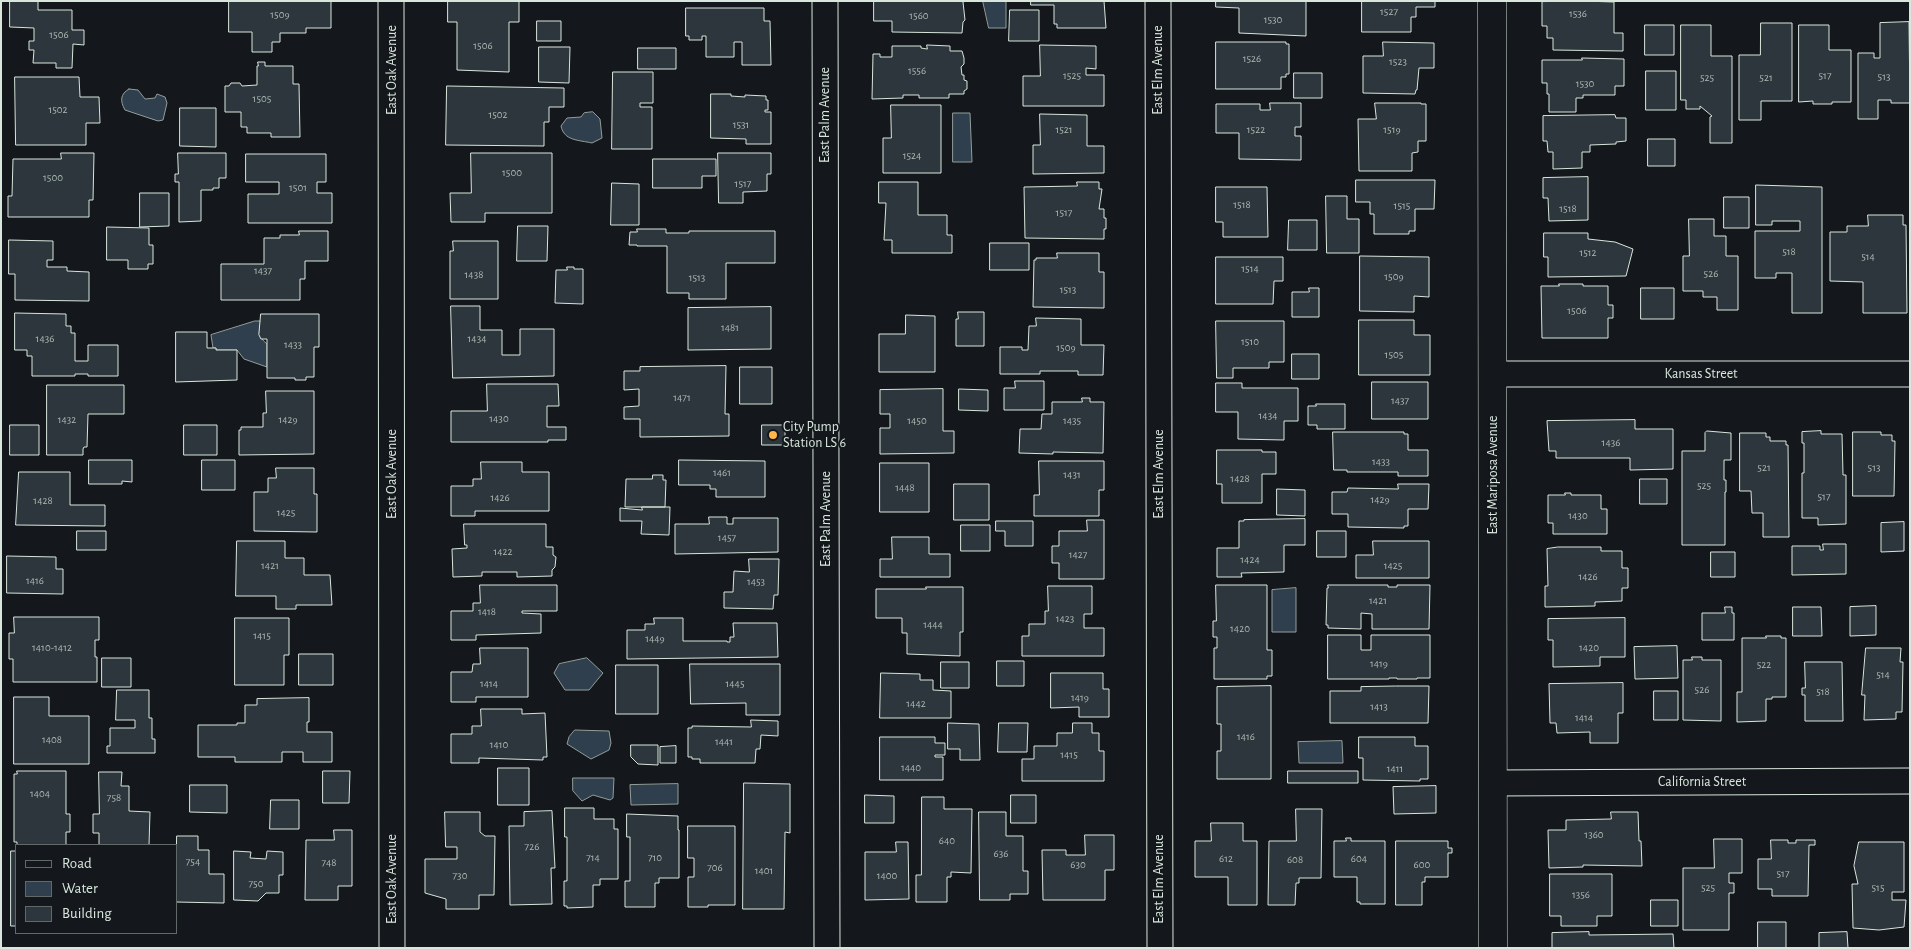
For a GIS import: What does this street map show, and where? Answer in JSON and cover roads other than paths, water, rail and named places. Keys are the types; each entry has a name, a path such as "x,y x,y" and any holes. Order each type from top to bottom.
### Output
{"street":[{"name":"East Oak Avenue","path":"391,1 392,948"},
{"name":"East Palm Avenue","path":"825,1 827,948"},
{"name":"East Elm Avenue","path":"1158,1 1160,948"},
{"name":"East Mariposa Avenue","path":"1492,1 1493,948"},
{"name":"Kansas Street","path":"1492,374 1910,374"},
{"name":"California Street","path":"1493,783 1910,781"}],"water":[{"path":"983,1 1006,1 1006,28 989,28"},
{"path":"129,89 138,90 145,99 155,98 157,94 165,97 167,103 163,120 158,121 125,110 122,98"},
{"path":"593,112 600,119 602,138 592,143 573,139 565,135 561,126 567,118 581,117 584,113"},
{"path":"953,113 970,113 972,162 953,162"},
{"path":"255,321 261,321 261,337 267,344 267,367 244,359 237,350 216,350 216,348 213,348 211,335"},
{"path":"1296,588 1296,632 1272,632 1272,590"},
{"path":"587,658 603,673 589,690 565,690 554,673 559,664"},
{"path":"575,730 609,731 611,743 609,750 591,759 567,744 569,737"},
{"path":"1342,741 1343,763 1299,763 1298,742"},
{"path":"573,778 614,778 613,798 610,800 593,795 582,801 573,791"},
{"path":"678,784 678,804 631,805 630,785"}],"place":[{"name":"City Pump Station LS 6","path":"773,435"}]}
